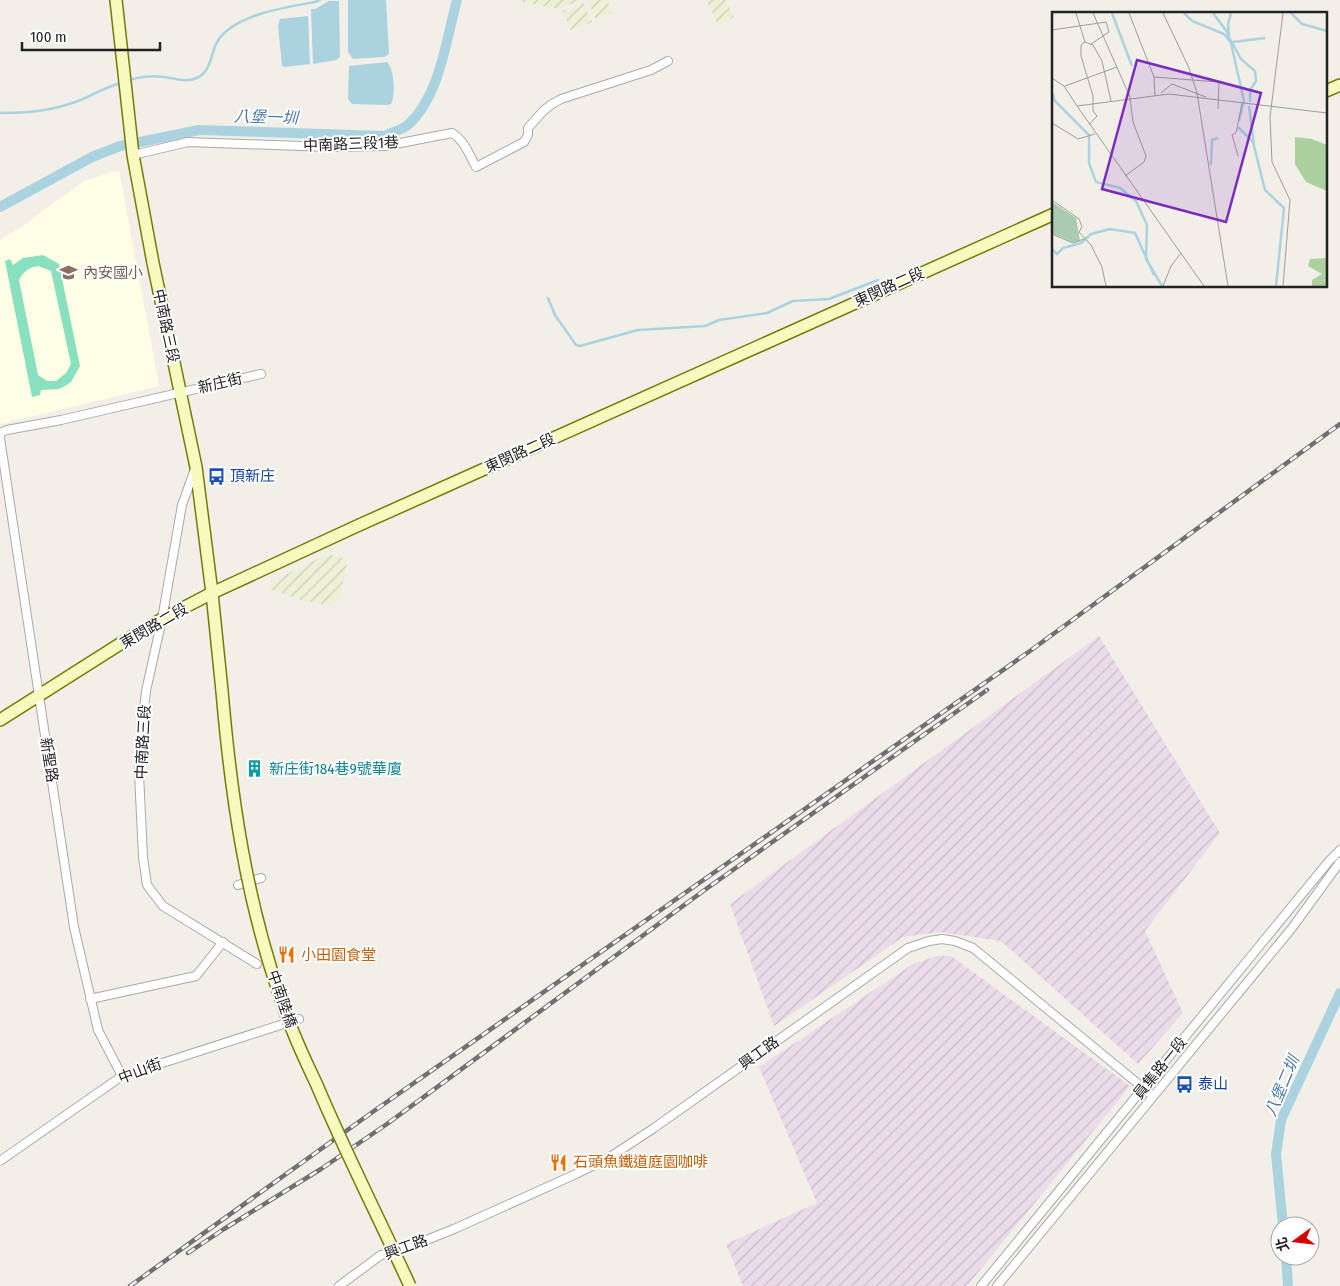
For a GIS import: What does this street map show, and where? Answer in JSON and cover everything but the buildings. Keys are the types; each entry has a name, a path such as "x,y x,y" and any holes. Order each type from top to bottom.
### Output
{"main road":[{"name":"中南路三段","path":"116,0 133,155 153,263 196,467 222,691"},
{"path":"1328,91 1340,85"},
{"name":"東閔路二段","path":"0,720 162,620 212,593 1052,215"},
{"name":"中南陸橋","path":"222,691 227,749 246,873 265,951 275,983 290,1025 332,1122 410,1286"}],"street":[{"name":"中南路三段1巷","path":"133,155 188,142 329,147 385,146 452,133 459,137 476,167 524,142 528,135 528,128 552,104 561,99 651,70 668,61"},
{"name":"新庄街","path":"180,393 260,374"},
{"path":"0,434 7,430 61,420 180,393"},
{"name":"新聖路","path":"0,438 74,927 98,1030 122,1076"},
{"name":"中南路三段","path":"196,467 182,505 162,620 146,691 141,734 143,857 147,885 163,906 257,964"},
{"name":"員集路一段","path":"981,1286 1340,850"},
{"name":"員集路一段","path":"997,1286 1292,928 1340,862"},
{"path":"238,884 261,878"},
{"name":"興工路","path":"340,1286 382,1255 404,1249 454,1229 610,1157 654,1128 900,953 916,944 942,939 955,941 973,948 1153,1096"},
{"path":"90,999 196,976 223,942"},
{"name":"中山街","path":"0,1161 122,1076 299,1019"}],"shaded area":[{"path":"512,0 582,0 558,9"},
{"path":"607,0 612,13 596,20 588,1"},
{"path":"706,0 726,0 734,17 718,25"},
{"path":"583,2 592,22 571,31 563,11"},
{"name":"內安國小","path":"119,170 159,386 0,424 0,240 26,224 85,181"},
{"path":"327,554 348,559 340,597 330,605 304,601 271,590 271,582"},
{"path":"1099,636 1220,833 1145,931 1183,1013 1138,1064 1001,941 940,932 903,937 774,1026 730,904"},
{"path":"937,956 951,956 1130,1086 967,1286 743,1286 726,1244 817,1203 759,1067 913,964"}],"green space":[{"path":"43,255 59,264 80,366 71,382 65,386 59,389 41,390 40,395 32,397 5,261 10,259 13,265 23,258","holes":["38,266 51,271 71,364 66,373 56,381 47,381 38,375 19,280 32,267"]}],"water":[{"path":"348,0 386,0 389,54 384,57 353,59 348,52"},
{"path":"329,1 339,1 340,57 336,60 313,64 311,9 315,9"},
{"path":"308,16 310,64 284,67 282,65 278,26 280,19"},
{"path":"387,62 394,82 391,104 352,104 348,99 349,66"}],"waterway":[{"path":"129,80 150,76 184,80 197,78 202,75 209,65 219,39 227,30 238,23 263,13 320,0"},
{"name":"八堡一圳","path":"0,207 92,157 120,146 199,130 385,136 401,129 407,126 420,112 435,83 457,0"},
{"path":"0,113 30,112 59,107 121,83"},
{"path":"548,298 555,315 576,345 580,346 638,330 705,326 719,320 767,313 793,301 829,299 878,280"},
{"name":"八堡二圳","path":"1282,1216 1276,1154 1281,1120 1340,993"},
{"name":"八堡二圳","path":"1287,1266 1288,1286"}],"railway":[{"path":"130,1286 374,1111 1030,651 1340,424"},
{"path":"188,1253 321,1169 387,1124 706,889 987,690"}],"place":[{"name":"內安國小","path":"69,273"},
{"name":"頂新庄","path":"216,476"},
{"name":"新庄街184巷9號華廈","path":"255,769"},
{"name":"小田園食堂","path":"287,955"},
{"name":"泰山","path":"1184,1084"},
{"name":"石頭魚鐵道庭園咖啡","path":"559,1162"}]}
